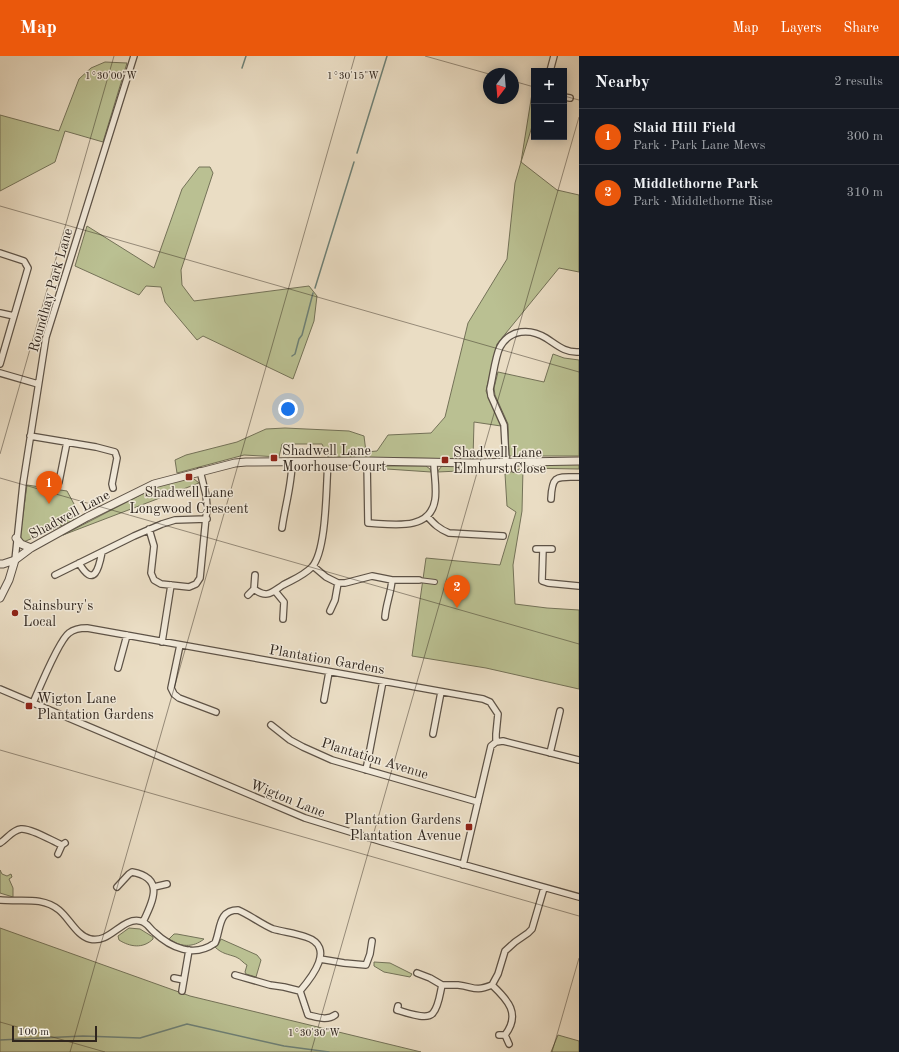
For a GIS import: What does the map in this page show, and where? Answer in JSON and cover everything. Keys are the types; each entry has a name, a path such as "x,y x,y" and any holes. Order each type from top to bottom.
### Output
{"street":[{"name":"Roundhay Park Lane","path":"15,560 16,538 30,436 46,336 98,166 134,56"},
{"path":"551,68 554,56"},
{"path":"0,253 22,259 27,266 27,272 0,364"},
{"path":"0,312 14,316"},
{"path":"506,462 504,425 491,396 490,389 500,348 512,335 527,331 545,338 567,352 579,352"},
{"path":"0,373 38,384"},
{"path":"30,436 115,452 117,458 112,484 113,488"},
{"path":"59,482 66,442"},
{"path":"367,461 368,523 408,524 416,523 427,516 436,499 434,463"},
{"name":"Shadwell Lane","path":"0,564 15,560 31,548 87,517 154,484 200,471 246,462 367,461 434,463 579,461"},
{"path":"282,528 286,500 292,475 292,462"},
{"path":"254,589 258,593 271,593 284,584 304,575 313,566 320,552 323,535 328,462"},
{"path":"514,462 514,470"},
{"path":"149,529 154,546 152,577 157,582 171,585 189,587 196,584 200,578 207,519 206,496 200,471"},
{"path":"551,499 552,485 555,480 560,477 579,477"},
{"path":"427,516 436,526 449,533 503,536"},
{"path":"55,575 149,529 175,520 207,519"},
{"path":"16,538 21,544 31,548"},
{"path":"536,549 552,549"},
{"path":"543,549 542,581 568,586 579,586"},
{"path":"79,563 86,573 90,575 95,574 98,570 102,552"},
{"path":"0,598 9,580 15,560"},
{"path":"313,566 326,577 338,583 345,583 372,576 392,580 419,580 435,582"},
{"path":"248,594 254,589 255,575"},
{"path":"385,617 392,580"},
{"path":"330,611 335,600 338,583"},
{"path":"162,642 171,585"},
{"path":"275,591 284,602 283,619"},
{"name":"Plantation Gardens","path":"33,703 64,638 68,633 80,628 87,628 383,681 490,702 498,714 496,742 491,746 463,865"},
{"path":"118,668 127,635"},
{"path":"180,645 171,688 172,691 179,698 216,712"},
{"path":"324,700 329,672"},
{"path":"366,770 383,681"},
{"name":"Wigton Lane","path":"0,689 305,818 340,830 579,897"},
{"path":"433,734 441,692"},
{"path":"550,753 560,711"},
{"name":"Plantation Avenue","path":"272,725 290,740 332,760 478,802"},
{"path":"496,742 503,741 579,760"},
{"path":"0,843 10,834 20,829 33,832 63,844 58,854"},
{"path":"117,887 132,872 148,878 154,887 153,898 143,922"},
{"path":"154,887 167,884"},
{"path":"417,973 442,985 459,985 473,989 482,989 492,985 498,974 505,951 532,929 544,888"},
{"path":"0,900 31,900 50,904 59,910 79,932 90,939 96,940 106,937 133,921 143,922 168,943 182,949 190,950 205,948 215,943 223,917 226,913 232,910 238,910 274,929 305,936 313,940 318,945 320,959 315,972 300,991"},
{"path":"320,959 366,965 370,954 372,941"},
{"path":"182,991 190,950"},
{"path":"235,975 270,985 300,991"},
{"path":"174,978 184,980"},
{"path":"398,1006 397,1010 413,1015 430,1015 434,1012 442,985"},
{"path":"492,985 510,1004 512,1010 510,1024 502,1035 509,1044"},
{"path":"300,991 308,1015 321,1018 331,1018 335,1015"}],"green space":[{"path":"105,62 127,63 103,142 65,131 55,162 0,191 0,115 59,131 79,79 91,68"},
{"path":"531,100 531,130 521,162"},
{"path":"521,162 557,190 579,195 579,272 559,268 497,344 486,391 501,426 474,422 473,459 328,457 322,444 282,444 279,457 244,455 177,473 175,460 186,455 237,442 266,429 285,428 349,431 364,436 366,452 377,451 388,435 431,433 445,417 468,323 507,259 515,183"},
{"path":"199,167 210,167 213,173 181,270 182,285 194,301 309,286 317,296 314,321 293,379 203,336 197,340 165,302 161,287 146,286 139,295 75,266 87,226 154,268 182,189"},
{"path":"553,354 564,358 579,360 579,456 509,456 508,424 495,395 494,388 498,372 544,382"},
{"path":"579,464 579,469 523,468 522,511 513,565 515,604 579,610 579,689 486,668 412,656 426,558 500,565 516,512 507,506 505,474 522,468 523,465"},
{"path":"372,466 426,466 431,472 372,468"},
{"path":"442,466 505,467 505,469 437,472"},
{"path":"188,478 194,479 199,483 63,535 160,485"},
{"path":"27,485 67,491 81,517 19,544"},
{"path":"0,870 2,874 7,876 11,874 12,877 9,879 13,888 13,897 0,893"},
{"path":"0,928 190,996 421,1052 0,1052"},
{"path":"129,928 140,929 153,937 153,939 141,946 128,944 119,940 118,936"},
{"path":"174,934 204,939 195,944 182,945 169,939"},
{"path":"221,939 257,955 261,960 256,977 246,974 245,972 247,965 239,959 215,947"},
{"path":"374,962 390,963 412,974 410,977 384,972 374,966"},
{"path":"558,1035 579,1041 579,1052 551,1052"}],"waterway":[{"path":"242,68 246,56"},
{"path":"357,153 387,56"},
{"path":"315,288 354,162"},
{"path":"292,356 295,354 299,339 302,335 313,293"},
{"path":"0,1040 83,1036 140,1038 187,1024 284,1046 329,1052"}],"place":[{"name":"Shadwell Lane Moorhouse Court","path":"274,458"},
{"name":"Shadwell Lane Elmhurst Close","path":"445,460"},
{"name":"Shadwell Lane Longwood Crescent","path":"189,477"},
{"name":"Slaid Hill Field","path":"49,504"},
{"name":"Middlethorne Park","path":"457,608"},
{"name":"Sainsbury's Local","path":"15,613"},
{"name":"Wigton Lane Plantation Gardens","path":"29,706"},
{"name":"Plantation Gardens Plantation Avenue","path":"469,827"}]}
